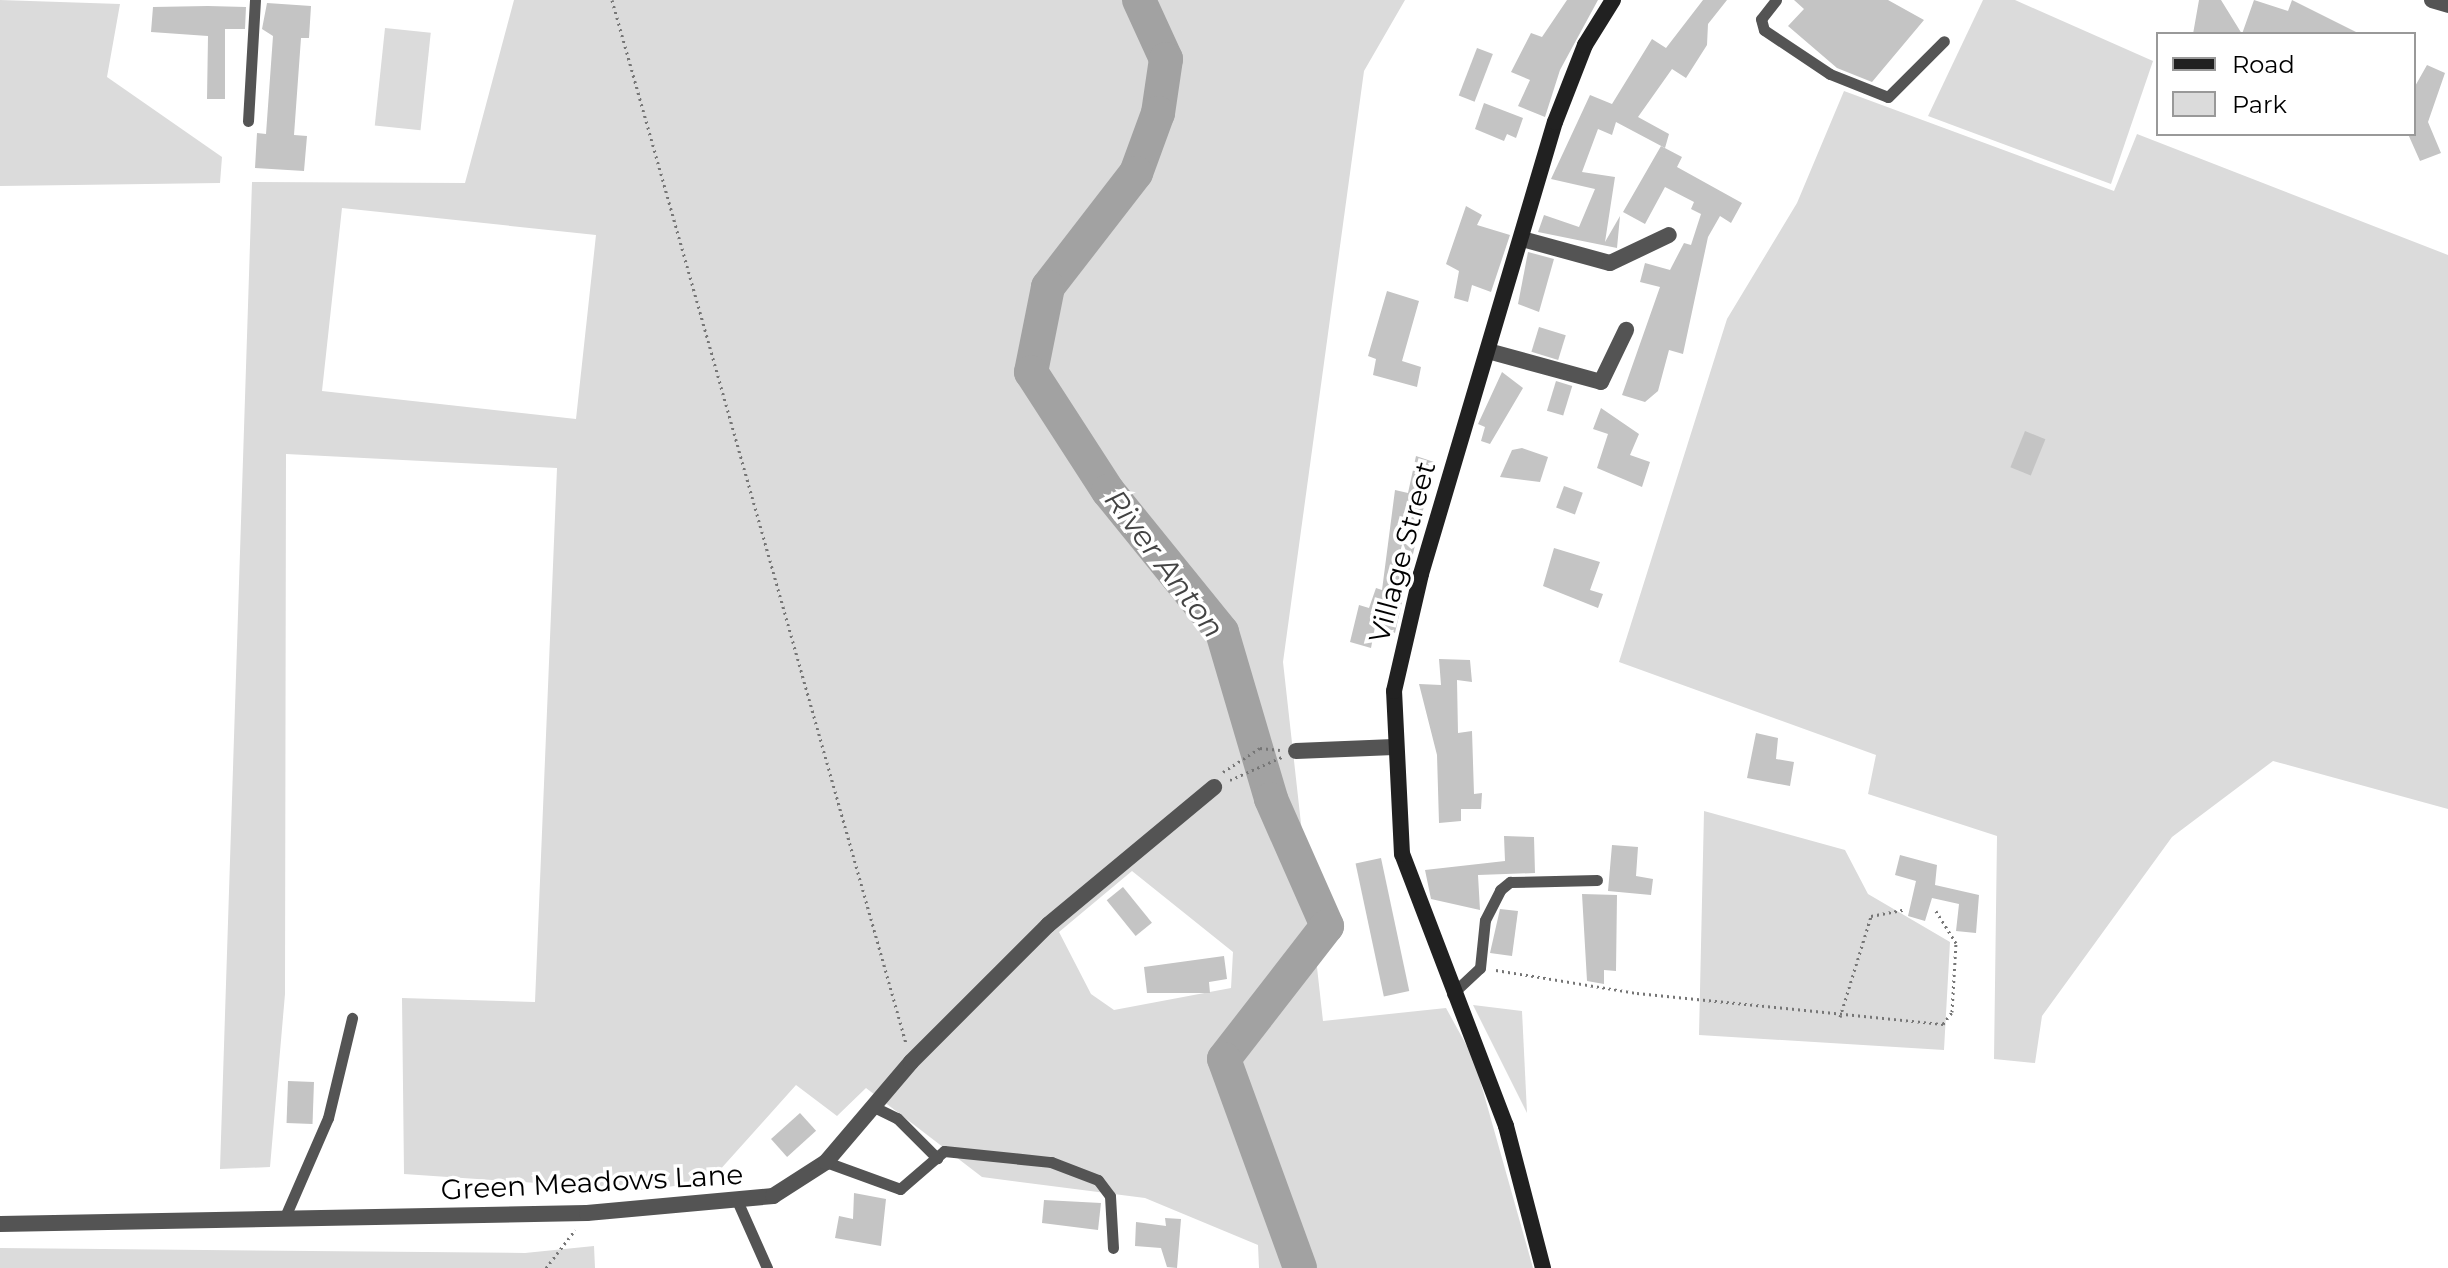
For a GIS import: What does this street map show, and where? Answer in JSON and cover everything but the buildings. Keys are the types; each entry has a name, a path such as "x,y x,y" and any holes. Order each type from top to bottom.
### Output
{"street":[{"name":"Village Street","path":"1543,1268 1506,1126 1452,994 1402,854 1394,747 1403,639 1555,122 1585,45 1613,0"},
{"path":"2432,0 2448,5"},
{"path":"1522,239 1610,263 1669,235"},
{"path":"1488,351 1601,382 1626,330"},
{"path":"1296,751 1394,747"},
{"name":"Green Meadows Lane","path":"0,1224 587,1213 739,1205 773,1196 826,1162 911,1062 1048,925 1210,790"}],"lane":[{"path":"248,121 255,0"},
{"path":"1776,0 1761,19 1764,30 1830,74 1888,97 1944,41"},
{"path":"1452,994 1480,968 1485,920 1500,890 1510,882 1597,880"},
{"path":"284,1219 328,1118 352,1018"},
{"path":"874,1107 897,1118 937,1158"},
{"path":"826,1162 900,1189 944,1151 1051,1162 1098,1180 1114,1213 1113,1248"},
{"path":"739,1205 767,1268"}],"path":[{"path":"612,0 911,1062"},
{"path":"1210,790 1212,778 1260,748 1296,751"},
{"path":"1210,790 1296,751"},
{"path":"1480,968 1840,1017 1949,1021 1956,943 1935,909"},
{"path":"1840,1017 1871,916 1903,910"},
{"path":"546,1268 587,1213"}],"green space":[{"path":"0,0 120,4 107,77 222,157 220,183 0,186"},
{"path":"514,0 1405,0 1364,71 1283,662 1323,1021 1446,1008 1474,1059 1533,1268 1259,1268 1258,1245 1145,1198 982,1177 866,1088 837,1116 796,1085 709,1182 640,1190 404,1174 402,998 535,1002 557,468 286,454 285,994 270,1167 220,1169 252,182 465,183","holes":["342,208 596,235 576,419 322,391","1132,871 1233,952 1231,988 1114,1010 1091,994 1059,932"]},
{"path":"1983,0 2015,0 2153,61 2111,184 1928,116"},
{"path":"385,28 431,33 421,130 375,125"},
{"path":"1844,91 2114,191 2137,134 2448,255 2448,809 2273,761 2172,837 2042,1016 2035,1063 1994,1059 1997,836 1868,794 1876,755 1619,662 1727,319 1797,203"},
{"path":"1704,811 1845,850 1868,894 1950,942 1944,1050 1699,1035"},
{"path":"1473,1005 1522,1011 1527,1113"},
{"path":"594,1246 595,1268 0,1268 0,1248 525,1253"}],"waterway":[{"name":"River Anton","path":"1139,0 1166,59 1158,113 1136,173 1048,287 1031,372 1108,491 1222,632 1271,799 1327,926 1224,1059 1300,1268"}]}
